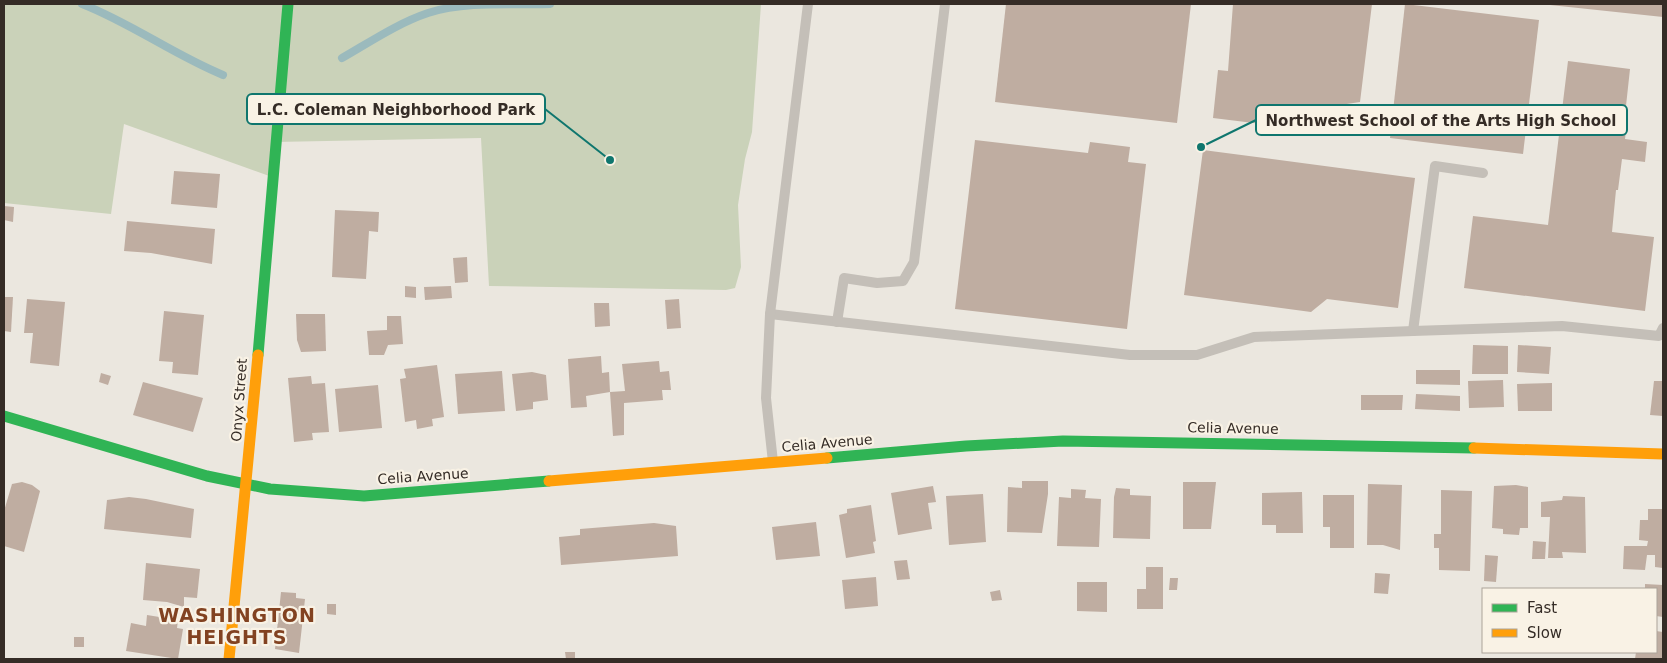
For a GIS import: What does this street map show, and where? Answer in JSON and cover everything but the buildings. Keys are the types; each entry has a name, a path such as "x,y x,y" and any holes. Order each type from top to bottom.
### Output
{"street":[{"name":"Onyx Street","path":"229,659 247,485 288,4"},
{"name":"Celia Avenue","path":"4,416 208,476 247,485 270,489 364,496 966,446 1063,441 1398,445 1663,454"}],"lane":[{"path":"774,463 766,398 770,314 808,4"},
{"path":"837,322 844,278 877,283 903,282 914,262 945,4"},
{"path":"1413,331 1435,166 1483,173"},
{"path":"770,314 1130,355 1197,355 1254,337 1562,326 1659,336 1663,328"}],"green space":[{"path":"4,4 761,4 752,132 745,159 738,205 741,267 735,288 726,290 489,286 481,138 275,142 272,177 124,124 111,214 4,203"}],"waterway":[{"path":"82,4 118,20 187,58 223,75"},
{"path":"342,58 406,22 442,9 488,4 550,4"}],"traffic: fast":[{"path":"258,355 288,4"},
{"path":"4,416 207,476 270,489 364,496 549,481"},
{"path":"827,458 966,446 1063,441 1474,448"}],"traffic: slow":[{"path":"229,659 258,355"},
{"path":"1474,448 1663,454"},
{"path":"549,481 827,458"}],"place":[{"name":"Northwest School of the Arts High School","path":"1201,147"},
{"name":"L.C. Coleman Neighborhood Park","path":"610,160"}],"district":[{"name":"WASHINGTON HEIGHTS","path":"237,626"}]}
